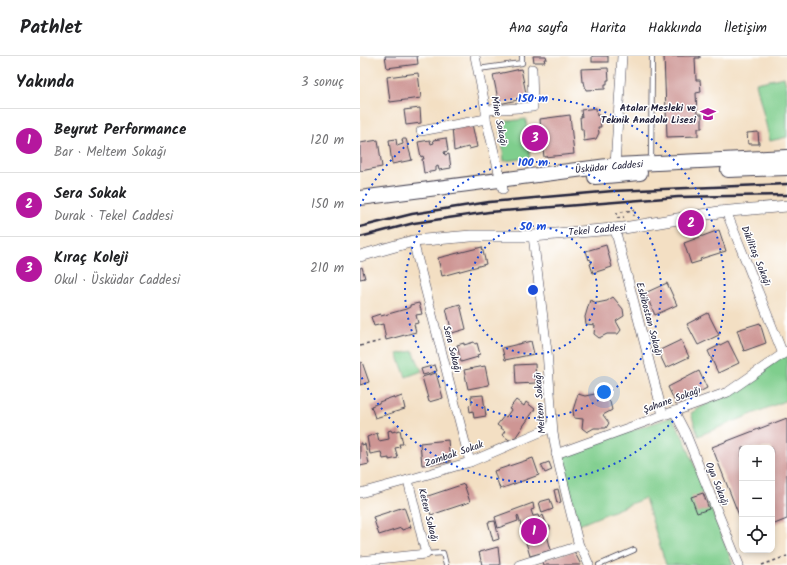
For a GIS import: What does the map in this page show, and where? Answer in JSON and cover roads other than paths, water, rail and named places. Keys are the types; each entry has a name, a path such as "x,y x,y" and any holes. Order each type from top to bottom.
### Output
{"main road":[{"name":"Üsküdar Caddesi","path":"360,206 615,165 787,158"},
{"name":"Üsküdar Caddesi","path":"360,198 502,184 667,171 787,168"}],"street":[{"name":"Mine Sokağı","path":"475,56 486,115 502,184"},
{"path":"615,165 622,56"},
{"path":"421,131 486,115 533,107 532,69"},
{"name":"Tekel Caddesi","path":"360,256 413,241 471,236 533,236 614,229 726,211 787,206"},
{"name":"Dikilitaş Sokağı","path":"726,211 785,353"},
{"name":"Eskibostan Sokağı","path":"614,229 663,415"},
{"name":"Meltem Sokağı","path":"533,236 547,351 552,427 556,454 579,546 583,551 588,565"},
{"name":"Sera Sokağı","path":"413,241 470,462"},
{"name":"Şahane Sokağı","path":"556,454 728,392 785,353"},
{"name":"Oya Sokağı","path":"674,411 685,432 739,565"},
{"name":"Zambak Sokak","path":"360,493 470,462 552,427"},
{"name":"Keten Sokağı","path":"408,480 426,554"},
{"path":"519,565 579,546"},
{"path":"360,561 426,554"}],"lane":[{"path":"478,69 522,63 522,56"},
{"path":"651,164 652,56"},
{"path":"599,565 634,550"},
{"path":"426,554 443,553 446,565"}],"railway":[{"path":"360,227 412,214 489,202 613,191 787,184"},
{"path":"360,237 414,223 489,212 678,197 787,195"}],"place":[{"name":"Atalar Mesleki ve Teknik Anadolu Lisesi","path":"708,114"},
{"name":"Kıraç Koleji","path":"535,138"},
{"name":"Sera Sokak","path":"691,223"},
{"name":"Beyrut Performance","path":"534,531"}]}
